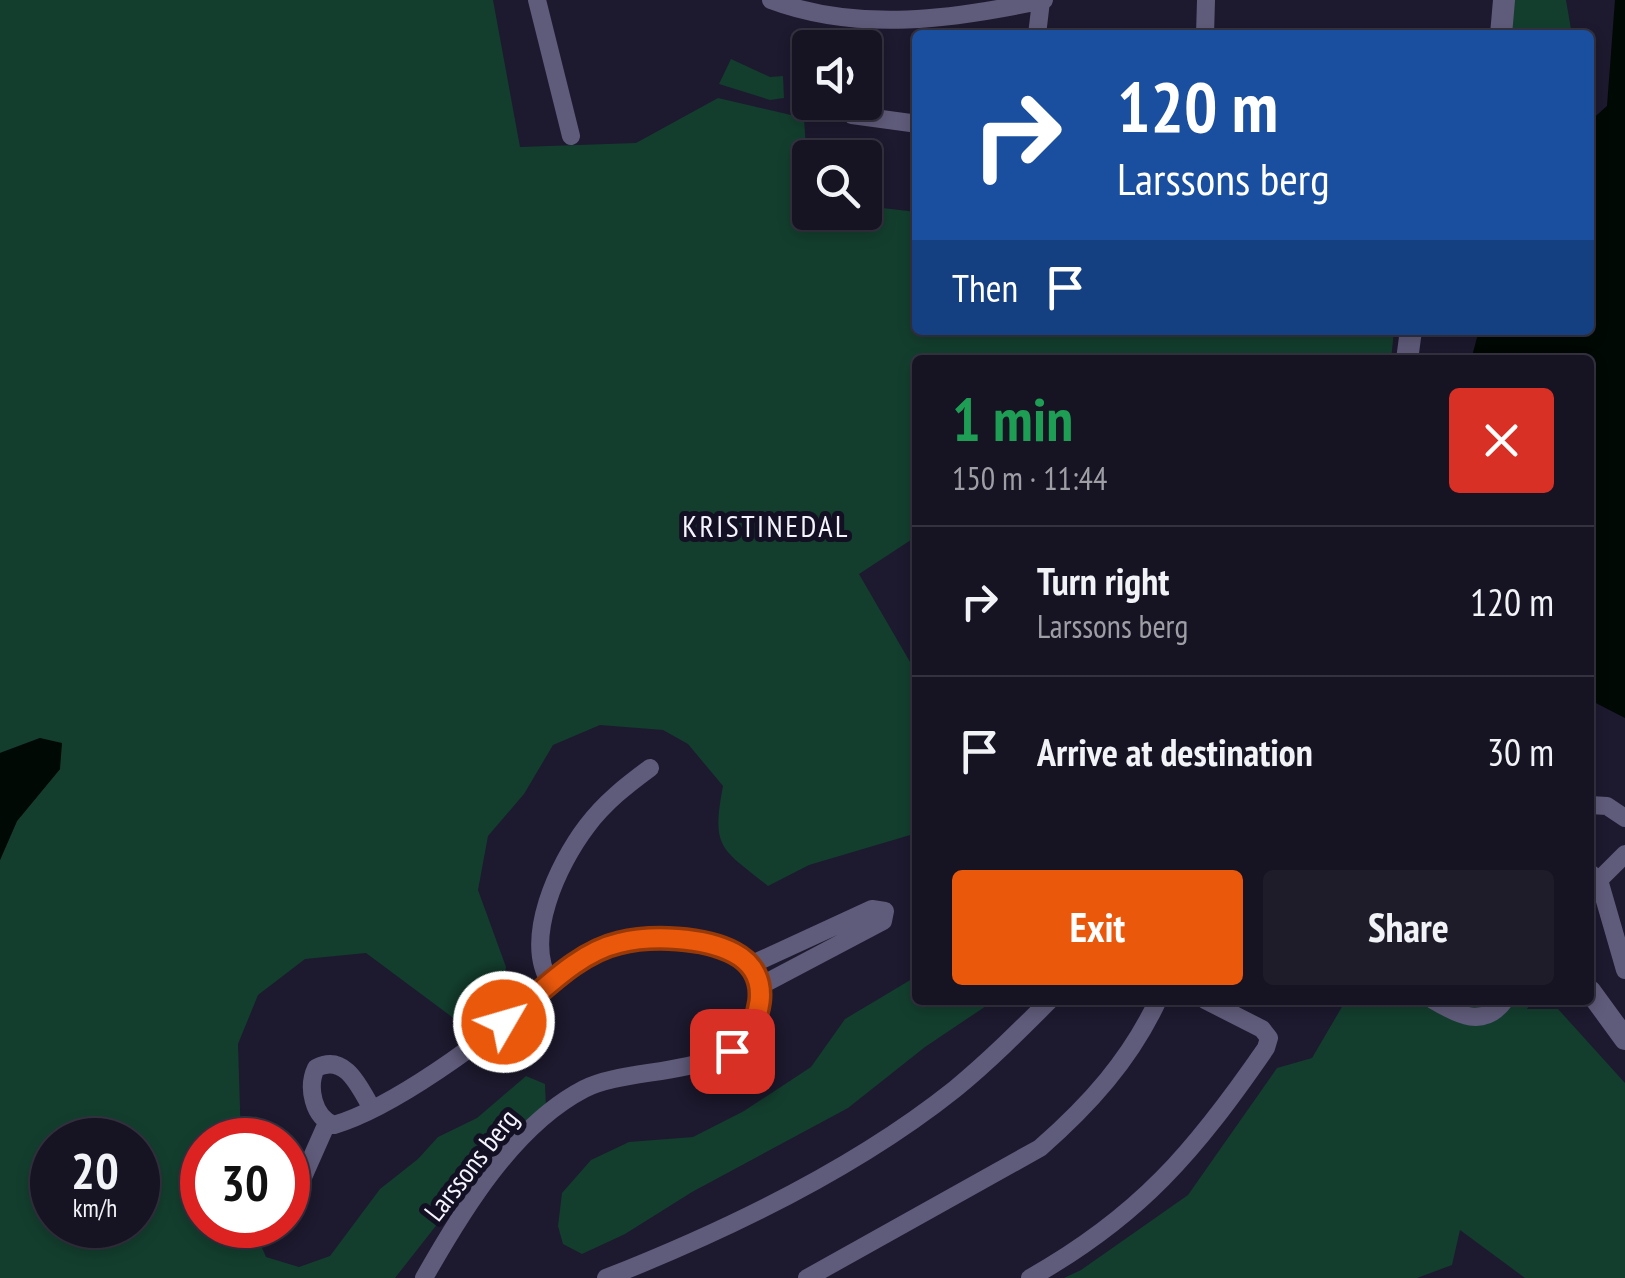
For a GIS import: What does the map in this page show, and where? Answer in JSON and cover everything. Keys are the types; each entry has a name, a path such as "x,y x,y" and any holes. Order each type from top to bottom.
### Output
{"street":[{"path":"537,0 571,136"},
{"path":"771,0 812,12 858,9 938,18 1042,0 1038,30"},
{"path":"1205,30 1206,0"},
{"path":"1501,30 1504,0"},
{"path":"882,119 912,123"},
{"path":"552,984 543,971 540,943 561,870 592,820 616,794 650,768"},
{"path":"1594,804 1607,806 1625,818"},
{"path":"1625,854 1594,876 1625,970"},
{"path":"371,1108 349,1072 340,1065 322,1064 316,1068 312,1086 318,1114 327,1124 340,1124 371,1108 444,1066 590,955 630,940 707,946 734,953 748,966 758,987 883,921 885,911 872,909 748,966"},
{"name":"Larssons berg","path":"424,1278 487,1180 540,1120 586,1088 732,1051 756,1023 758,987"},
{"path":"1594,997 1625,1040"},
{"path":"606,1278 741,1216 899,1129 954,1090 1045,1005"},
{"path":"819,1275 1040,1148 1119,1068 1155,1005"},
{"path":"1030,1278 1086,1246 1123,1218 1217,1120 1266,1048 1269,1038 1262,1029 1215,1005"},
{"path":"1445,1005 1473,1018 1491,1014 1500,1005"},
{"path":"310,1162 327,1124"}],"green space":[{"path":"0,0 493,0 520,147 636,143 718,98 792,115 792,120 804,120 805,140 792,140 792,230 882,230 882,208 912,211 912,335 1394,335 1392,355 912,355 912,539 859,574 912,665 912,834 809,865 768,886 723,845 718,823 723,786 688,744 663,730 600,725 553,745 524,794 488,836 478,890 506,967 501,994 489,1014 456,1020 366,953 305,959 258,995 238,1044 240,1118 180,1118 180,1248 262,1248 266,1257 299,1267 330,1256 380,1189 418,1159 438,1137 477,1118 526,1076 545,1084 546,1108 493,1153 395,1278 0,1278 0,860 17,821 60,769 40,738 0,753"},
{"path":"1514,0 1566,0 1571,30 1512,30"},
{"path":"731,59 770,77 783,76 784,98 770,100 719,84"},
{"path":"912,979 912,1005 988,1005 925,1047 848,1108 692,1192 625,1234 582,1254 563,1244 558,1226 562,1193 591,1160 629,1142 693,1137 744,1111 811,1067 845,1019"},
{"path":"1343,1005 1530,1005 1527,1009 1558,1009 1625,1083 1625,1278 1525,1278 1460,1230 1452,1265 1417,1278 1064,1278 1188,1195 1277,1068 1312,1058"}],"shaded area":[{"path":"1615,0 1625,0 1625,718 1594,702 1594,355 1472,355 1478,335 1594,335 1594,117 1607,106"},
{"path":"40,738 62,743 60,769 17,821 0,860 0,753"}],"district":[{"name":"KRISTINEDAL","path":"766,527"}],"route":[{"path":"504,1022 568,970 615,943 687,942 734,953 756,980 760,998 756,1023 746,1040 732,1051"}]}
